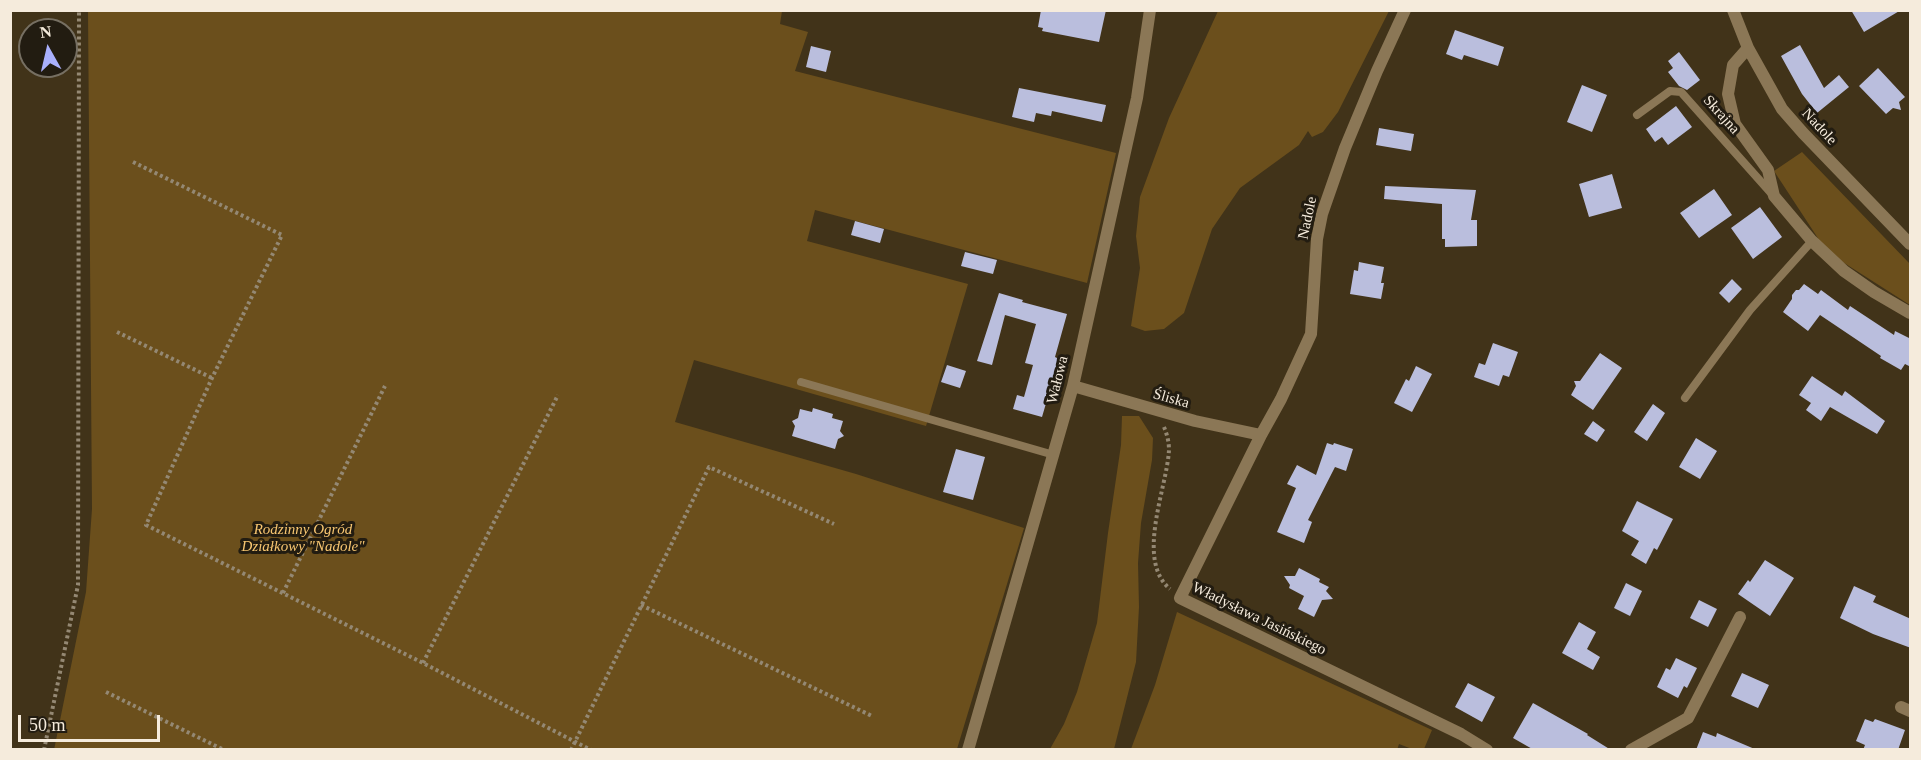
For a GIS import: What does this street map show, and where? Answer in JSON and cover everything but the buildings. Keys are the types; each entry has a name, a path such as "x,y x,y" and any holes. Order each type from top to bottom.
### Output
{"street":[{"name":"Wałowa","path":"968,750 1073,386 1137,98 1150,10"},
{"name":"Nadole","path":"1261,435 1281,399 1311,334 1317,238 1322,214 1345,148 1405,10"},
{"name":"Nadole","path":"1733,10 1748,48 1782,109 1803,134 1911,244"},
{"name":"Skrajna","path":"1748,48 1733,65 1728,94 1735,124 1768,170 1774,196 1812,241 1844,271 1874,292 1911,313"},
{"name":"Śliska","path":"1073,386 1195,422 1261,435"},
{"name":"Władysława Jasińskiego","path":"1261,435 1180,598 1461,734 1487,750"},
{"path":"1631,750 1688,718 1740,617"}],"lane":[{"name":"Skrajna","path":"1637,115 1670,91 1681,92 1774,196"},
{"path":"1685,398 1750,310 1812,241"},
{"path":"801,382 1054,455"}],"path":[{"path":"44,750 78,585 79,10"},
{"path":"133,162 282,235 146,525 284,592 591,750"},
{"path":"117,332 213,378"},
{"path":"284,592 385,386"},
{"path":"423,663 558,395"},
{"path":"1156,410 1168,438 1169,450 1155,534 1155,567 1170,590 1182,594"},
{"path":"571,750 709,467 834,524"},
{"path":"640,605 872,716"},
{"path":"106,692 224,750"}],"green space":[{"name":"Rodzinny Ogród Działkowy \"Nadole\"","path":"88,11 782,11 780,24 808,32 795,71 1116,153 1087,283 815,210 807,241 968,284 926,426 694,360 675,422 856,474 1024,528 957,749 54,750 86,592 92,509"},
{"path":"1218,11 1389,11 1338,112 1323,132 1312,137 1308,131 1299,145 1240,188 1212,229 1184,313 1164,329 1145,331 1131,326 1140,268 1136,236 1140,197 1169,118"},
{"path":"1802,152 1910,264 1910,305 1827,252 1774,171"},
{"path":"1122,416 1139,416 1153,438 1152,460 1141,523 1136,662 1114,749 1050,749 1064,724 1077,692 1097,623 1121,445"},
{"path":"1177,612 1432,730 1424,749 1412,749 1399,744 1397,750 1131,749 1155,685"}]}
